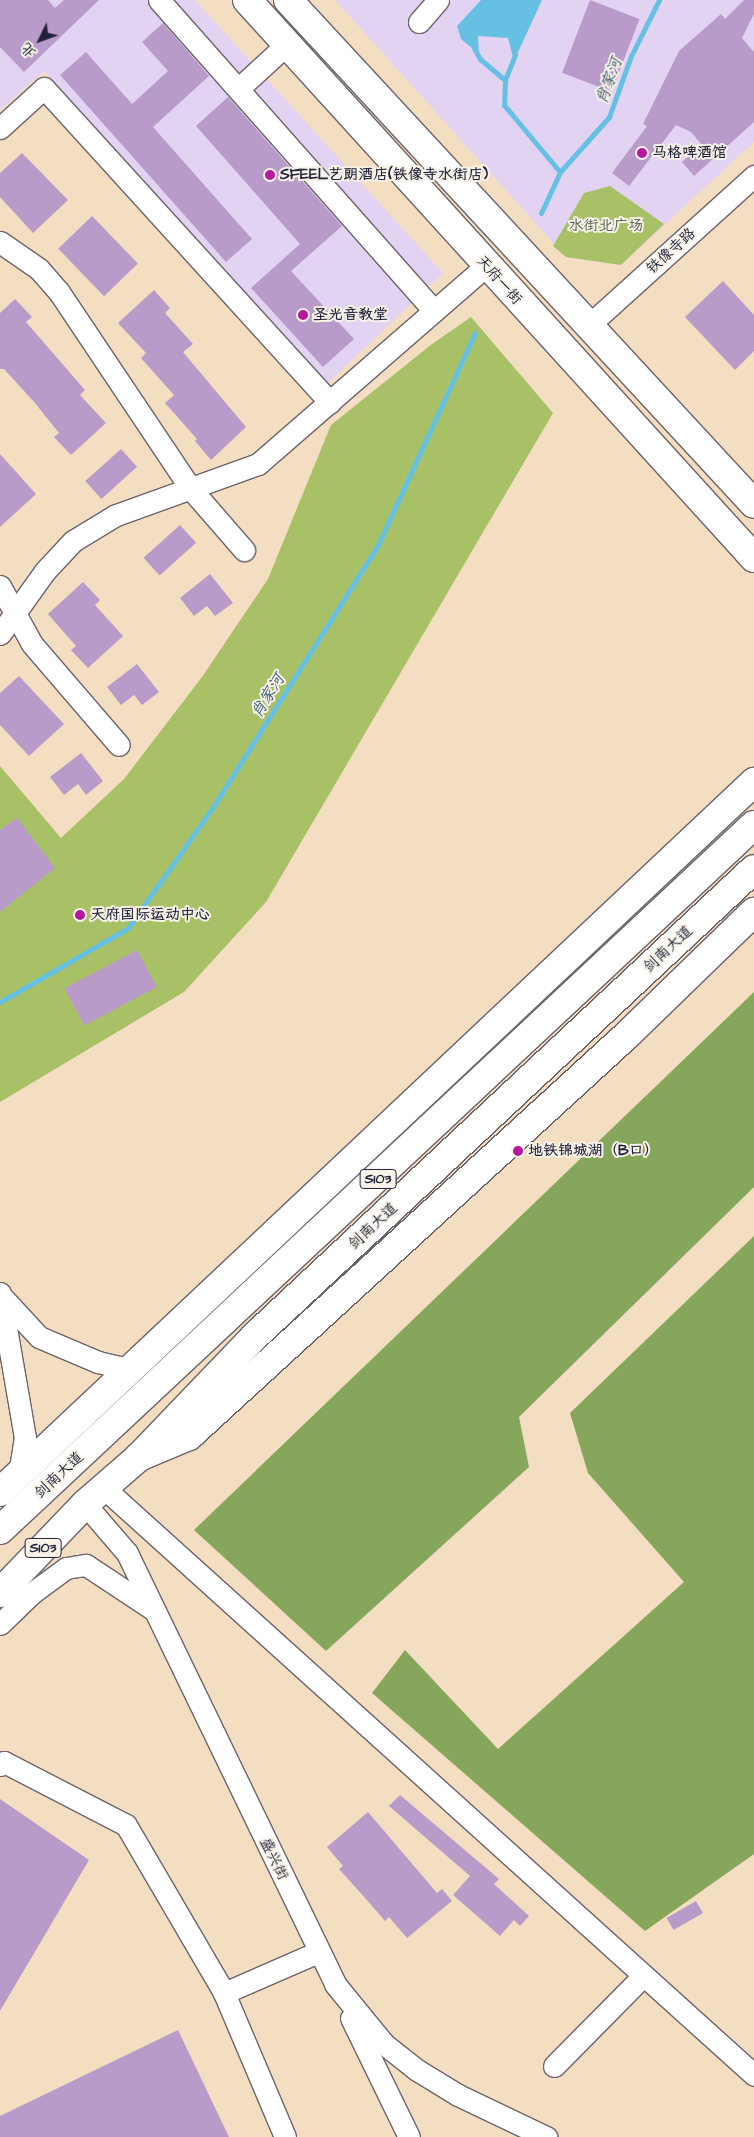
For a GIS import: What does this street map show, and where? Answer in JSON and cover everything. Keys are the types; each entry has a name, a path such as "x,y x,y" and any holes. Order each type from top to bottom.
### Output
{"main road":[{"name":"天府一街","path":"247,0 486,266 754,558"},
{"path":"288,0 754,504"},
{"path":"10,1483 129,1369 750,790"},
{"name":"剑南大道","path":"0,1530 754,825"},
{"name":"剑南大道","path":"0,1593 94,1496 139,1457 255,1336 754,869"},
{"path":"139,1457 189,1436 626,1035 754,912"}],"street":[{"path":"159,0 434,311"},
{"path":"419,22 438,0"},
{"path":"238,89 287,44"},
{"path":"0,128 44,88 330,402"},
{"name":"铁像寺路","path":"588,326 754,176"},
{"path":"0,242 39,269 59,292 191,489 244,550"},
{"path":"0,634 45,571 74,541 116,515 258,464 486,266"},
{"path":"0,586 32,644 119,745"},
{"path":"1,1295 39,1337 98,1362 129,1369"},
{"path":"1,1295 26,1437 10,1483"},
{"path":"94,1496 754,2075"},
{"name":"盛兴街","path":"94,1496 127,1552 335,1984 384,2044 417,2070 475,2104 546,2137"},
{"path":"0,1624 32,1593 66,1568 86,1565 154,1610"},
{"path":"0,1765 4,1762 126,1825 224,1993 285,2137"},
{"path":"224,1993 318,1952"},
{"path":"554,2066 643,1976"},
{"path":"335,1984 409,2137"}],"shaded area":[{"path":"0,0 195,0 443,273 327,384 44,71 0,110"},
{"path":"335,0 754,0 754,142 621,265 566,257"}],"green space":[{"name":"水街北广场","path":"610,186 664,224 621,265 566,257 553,246 584,193"},
{"path":"471,317 553,413 266,902 184,992 0,1102 0,766 61,838 124,779 202,677 268,579 331,425 432,344"},
{"path":"754,992 754,1187 519,1417 529,1467 326,1651 194,1530"},
{"path":"754,1236 754,1854 645,1931 372,1693 405,1650 498,1749 684,1582 588,1473 570,1413"}],"water":[{"path":"481,0 542,0 514,61 508,38 478,36 479,54 461,39 457,26"}],"building":[{"path":"0,0 48,0 55,8 64,0 99,0 24,72 0,47"},
{"path":"590,0 639,19 612,92 562,73"},
{"path":"744,0 754,0 754,14 742,38 754,52 754,122 694,176 682,162 702,145 691,132 676,125 629,186 612,173 647,126 643,124 679,51 721,14 725,19"},
{"path":"163,23 209,76 153,127 252,239 226,262 60,75 86,52 132,104 168,71 142,42"},
{"name":"SFEEL艺朗酒店(铁像寺水街店)","path":"228,97 342,226 291,271 354,339 323,367 251,288 300,244 196,126"},
{"path":"22,153 68,200 33,233 0,197 0,173"},
{"path":"92,216 138,263 104,296 58,249"},
{"path":"723,281 754,315 754,351 735,370 685,317"},
{"path":"154,290 170,308 165,313 193,344 183,352 246,427 211,460 195,441 197,439 165,403 174,395 141,358 146,353 118,323"},
{"path":"15,299 32,317 26,322 85,390 80,395 106,423 71,455 54,437 59,433 35,403 4,369 0,369 0,313"},
{"path":"121,449 137,467 101,499 85,481"},
{"path":"0,454 36,494 0,527"},
{"path":"180,525 196,543 160,576 144,558"},
{"path":"210,574 233,603 215,616 207,606 194,616 180,598"},
{"path":"83,582 100,600 95,605 123,636 88,668 71,650 76,646 48,614"},
{"path":"137,664 159,692 142,705 134,695 121,705 107,687"},
{"path":"19,676 64,724 29,756 0,725 0,693"},
{"path":"81,753 103,781 86,795 78,784 64,795 50,777"},
{"path":"17,818 55,868 0,912 0,830"},
{"path":"137,950 157,987 84,1026 65,988"},
{"path":"400,1795 499,1879 494,1884 529,1916 520,1926 514,1920 500,1936 453,1895 470,1876 389,1806"},
{"path":"0,1799 89,1860 0,2011"},
{"path":"368,1812 437,1893 442,1889 452,1901 407,1938 389,1917 385,1921 339,1869 343,1866 327,1847"},
{"path":"696,1901 703,1913 674,1930 667,1918"},
{"path":"178,2030 229,2137 0,2137 0,2116"}],"waterway":[{"name":"肖家河","path":"541,213 560,172 609,117 631,56 659,0"},
{"path":"474,48 480,59 505,80"},
{"path":"515,55 505,80 504,105 560,172"},
{"name":"肖家河","path":"0,1002 128,928 213,807 377,547 475,333"}],"place":[{"name":"马格啤酒馆","path":"642,153"},
{"name":"SFEEL艺朗酒店(铁像寺水街店)","path":"270,175"},
{"name":"圣光音教堂","path":"303,315"},
{"name":"天府国际运动中心","path":"80,915"},
{"name":"地铁锦城湖（B口）","path":"518,1151"}]}
